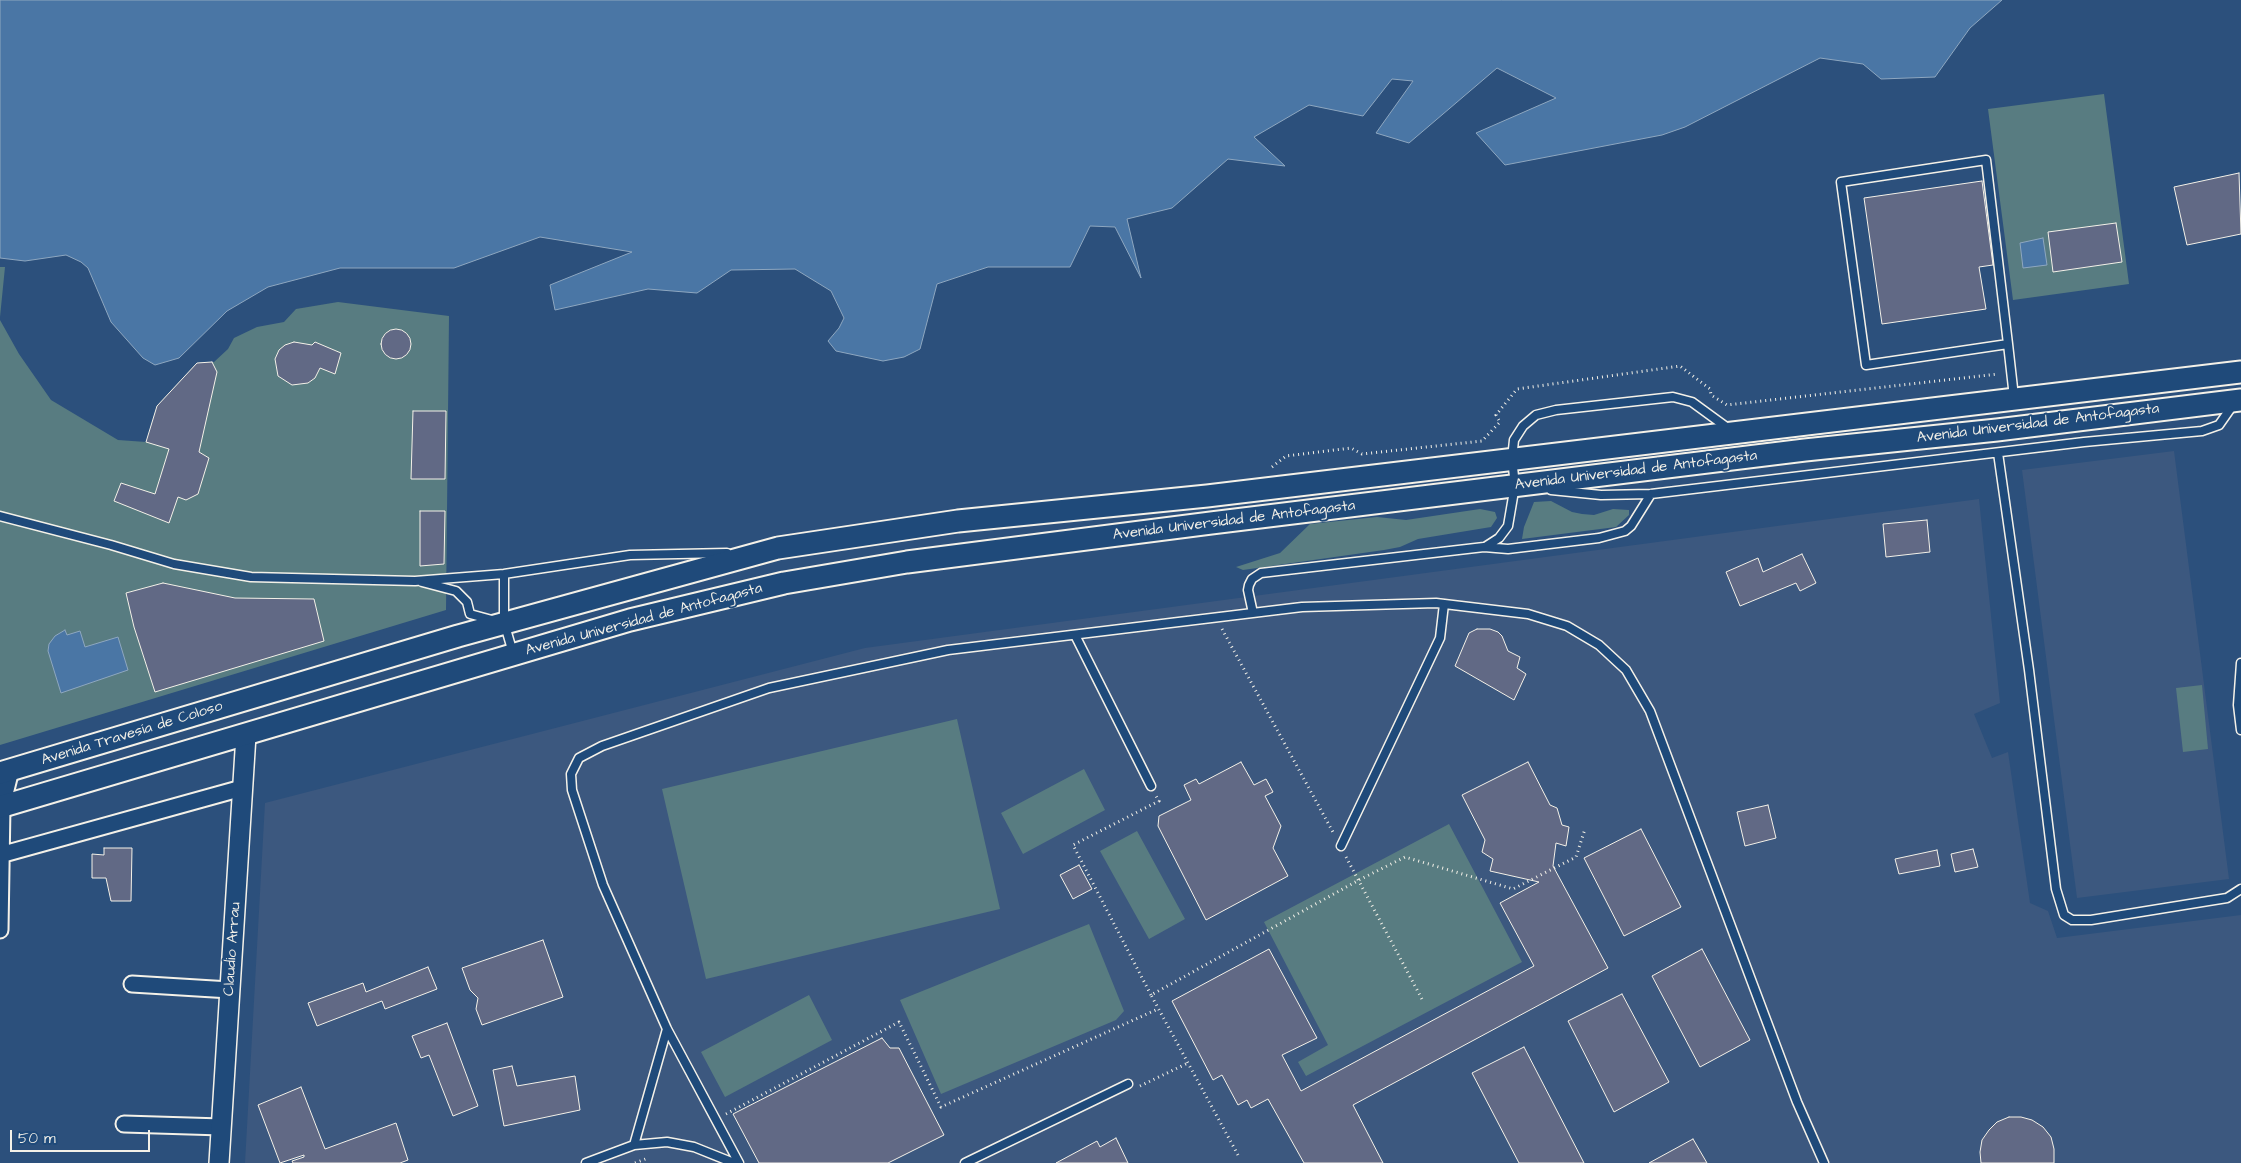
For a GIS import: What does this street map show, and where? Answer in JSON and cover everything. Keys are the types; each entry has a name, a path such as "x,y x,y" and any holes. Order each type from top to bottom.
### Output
{"main road":[{"name":"Avenida Universidad de Antofagasta","path":"263,695 504,622 754,553 861,534 958,521 1207,496 2241,372"},
{"name":"Avenida Universidad de Antofagasta","path":"246,735 692,604 784,583 857,570 1515,485 2238,400"},
{"name":"Avenida Travesía de Coloso","path":"6,772 263,695"},
{"path":"1,807 246,735"}],"street":[{"name":"Claudio Arrau","path":"220,1163 246,735"},
{"path":"0,930 1,807 6,772"},
{"path":"1,855 242,788"},
{"path":"132,984 230,990"},
{"path":"124,1124 222,1127"}],"lane":[{"path":"2008,344 1866,366 1841,182 1986,160 2008,344 2014,399"},
{"path":"1484,547 1499,538 1508,526 1515,485 1512,459 1514,440 1523,426 1536,415 1556,410 1673,397 1692,402 1733,432"},
{"path":"1515,485 1594,495 1651,494 2084,442 2202,431 2219,425 2238,400"},
{"path":"1998,453 2029,670 2056,890 2064,915 2072,920 2091,920 2227,898 2241,889"},
{"path":"1253,614 1248,590 1252,579 1261,573 1484,547 1508,549 1598,538 1625,531 1635,521 1651,494"},
{"path":"0,516 111,545 174,564 241,575 415,581 504,574 630,555 754,553"},
{"path":"504,574 504,622 514,656"},
{"path":"415,581 456,591 467,602 470,614 504,622"},
{"path":"1340,846 1440,638 1444,604"},
{"path":"739,1163 667,1029 603,885 572,790 571,774 579,758 602,746 769,688 948,650 1302,608 1444,604 1528,614 1567,626 1599,645 1626,670 1650,711 1797,1102 1824,1163"},
{"path":"1075,635 1151,786"},
{"path":"2241,663 2238,696 2241,730"},
{"path":"634,1145 667,1029"},
{"path":"965,1163 1128,1084"},
{"path":"586,1163 634,1145 667,1142 694,1147 734,1163"}],"path":[{"path":"1216,617 1423,1001"},
{"path":"1151,786 1159,801 1073,844 1150,995 1238,1155"},
{"path":"1150,995 1358,880 1405,857 1513,889 1576,857 1585,829"},
{"path":"716,1119 899,1022 941,1107 1158,1008"},
{"path":"635,1163 647,1158"}],"shaded area":[{"path":"0,0 2002,0 1970,28 1935,77 1881,79 1863,64 1820,58 1685,127 1662,135 1505,165 1476,133 1556,98 1497,68 1409,143 1376,133 1413,81 1392,79 1363,116 1309,105 1254,137 1285,166 1228,159 1172,208 1127,219 1141,278 1115,227 1090,226 1070,267 988,267 937,284 920,349 904,357 883,361 836,351 828,341 839,328 844,318 831,291 795,269 731,270 697,293 648,289 555,310 550,285 632,252 540,237 454,268 340,268 268,287 227,311 179,358 155,365 143,358 111,322 88,268 81,262 66,255 25,261 0,258"},
{"path":"2043,238 2047,265 2023,268 2020,243"},
{"path":"2174,451 2229,879 2077,898 2022,470"},
{"path":"1979,499 2000,703 1974,714 1992,758 2008,752 2030,903 2048,911 2057,938 2241,915 2241,1163 245,1163 265,803 865,648"},
{"path":"65,630 67,635 80,631 85,647 118,637 128,670 61,693 48,651 49,644 55,636"}],"green space":[{"path":"2104,94 2129,284 2013,300 1988,109"},
{"path":"0,267 5,267 0,317"},
{"path":"338,302 449,316 446,610 0,745 0,320 19,354 51,400 118,440 146,442 157,406 197,363 214,362 228,349 234,338 257,327 284,322 296,309"},
{"path":"1551,501 1572,512 1582,514 1594,515 1613,509 1629,510 1629,515 1616,527 1522,539 1524,527 1534,502"},
{"path":"1480,509 1495,512 1497,518 1491,527 1418,539 1400,547 1384,550 1243,570 1236,567 1280,553 1310,524 1377,517 1406,520"},
{"path":"2202,685 2208,749 2183,752 2176,688"},
{"path":"957,719 1000,909 706,979 662,789"},
{"path":"1084,769 1105,810 1023,854 1001,813"},
{"path":"1449,824 1522,962 1306,1076 1298,1062 1328,1045 1264,922"},
{"path":"1137,831 1185,919 1149,939 1100,851"},
{"path":"1089,924 1124,1011 1116,1020 941,1094 900,1000"},
{"path":"809,995 832,1040 725,1097 701,1052"}],"building":[{"path":"2239,173 2241,234 2187,245 2174,187"},
{"path":"1982,181 1993,265 1979,267 1986,309 1882,324 1864,198"},
{"path":"2116,223 2122,262 2053,272 2048,232"},
{"path":"396,329 407,333 411,344 407,355 396,359 385,355 381,344 385,333"},
{"path":"294,342 312,345 315,342 341,353 335,374 320,368 315,378 308,383 292,385 278,376 275,359 279,350 285,345"},
{"path":"212,362 217,372 199,452 209,458 198,494 186,500 178,497 169,523 114,501 121,483 155,494 169,449 146,442 157,406 197,363"},
{"path":"413,411 446,411 445,479 411,479"},
{"path":"420,511 445,511 444,564 420,566"},
{"path":"1927,520 1930,552 1886,557 1883,524"},
{"path":"1802,554 1816,583 1800,591 1796,583 1740,606 1726,572 1758,558 1763,572"},
{"path":"163,583 235,598 314,599 324,641 155,692 134,627 126,593"},
{"path":"1477,629 1490,629 1498,632 1502,636 1508,651 1520,657 1517,668 1526,674 1514,700 1455,666 1469,633"},
{"path":"1241,762 1254,785 1266,779 1273,792 1265,796 1281,826 1273,848 1288,876 1206,920 1158,826 1159,816 1191,800 1184,785 1196,779 1199,784"},
{"path":"1528,762 1550,805 1557,808 1562,825 1569,827 1566,846 1556,843 1553,866 1608,968 1353,1105 1383,1163 1304,1163 1268,1099 1251,1108 1247,1100 1238,1105 1222,1075 1213,1080 1172,1001 1269,949 1317,1038 1282,1055 1301,1091 1534,966 1500,903 1539,882 1490,871 1493,859 1482,852 1485,840 1462,795"},
{"path":"1768,805 1776,838 1745,846 1737,812"},
{"path":"1641,829 1681,907 1624,936 1584,858"},
{"path":"104,848 132,848 131,901 111,901 106,878 92,878 92,854 104,855"},
{"path":"1973,849 1978,867 1955,872 1951,854"},
{"path":"1937,850 1940,866 1899,874 1895,859"},
{"path":"1079,865 1092,889 1073,899 1060,875"},
{"path":"543,940 563,997 482,1025 476,1009 478,998 470,990 462,968"},
{"path":"1702,949 1750,1040 1700,1067 1652,976"},
{"path":"428,967 437,989 385,1009 382,1001 317,1026 308,1003 363,983 366,992"},
{"path":"1622,994 1669,1082 1614,1112 1568,1021"},
{"path":"447,1023 478,1106 453,1116 429,1055 421,1058 412,1036"},
{"path":"882,1038 890,1048 899,1048 944,1135 888,1163 759,1163 733,1114"},
{"path":"1524,1047 1584,1163 1519,1163 1472,1073"},
{"path":"512,1066 517,1086 575,1076 580,1110 504,1126 493,1070"},
{"path":"301,1087 325,1149 396,1123 408,1160 400,1163 293,1163 292,1161 304,1157 304,1155 280,1163 258,1105"},
{"path":"2009,1117 2021,1117 2032,1120 2043,1127 2051,1137 2054,1149 2054,1163 1981,1163 1982,1140 1997,1122"},
{"path":"1116,1138 1128,1163 1056,1163 1097,1141 1100,1147"},
{"path":"1693,1139 1707,1163 1649,1163"}]}
